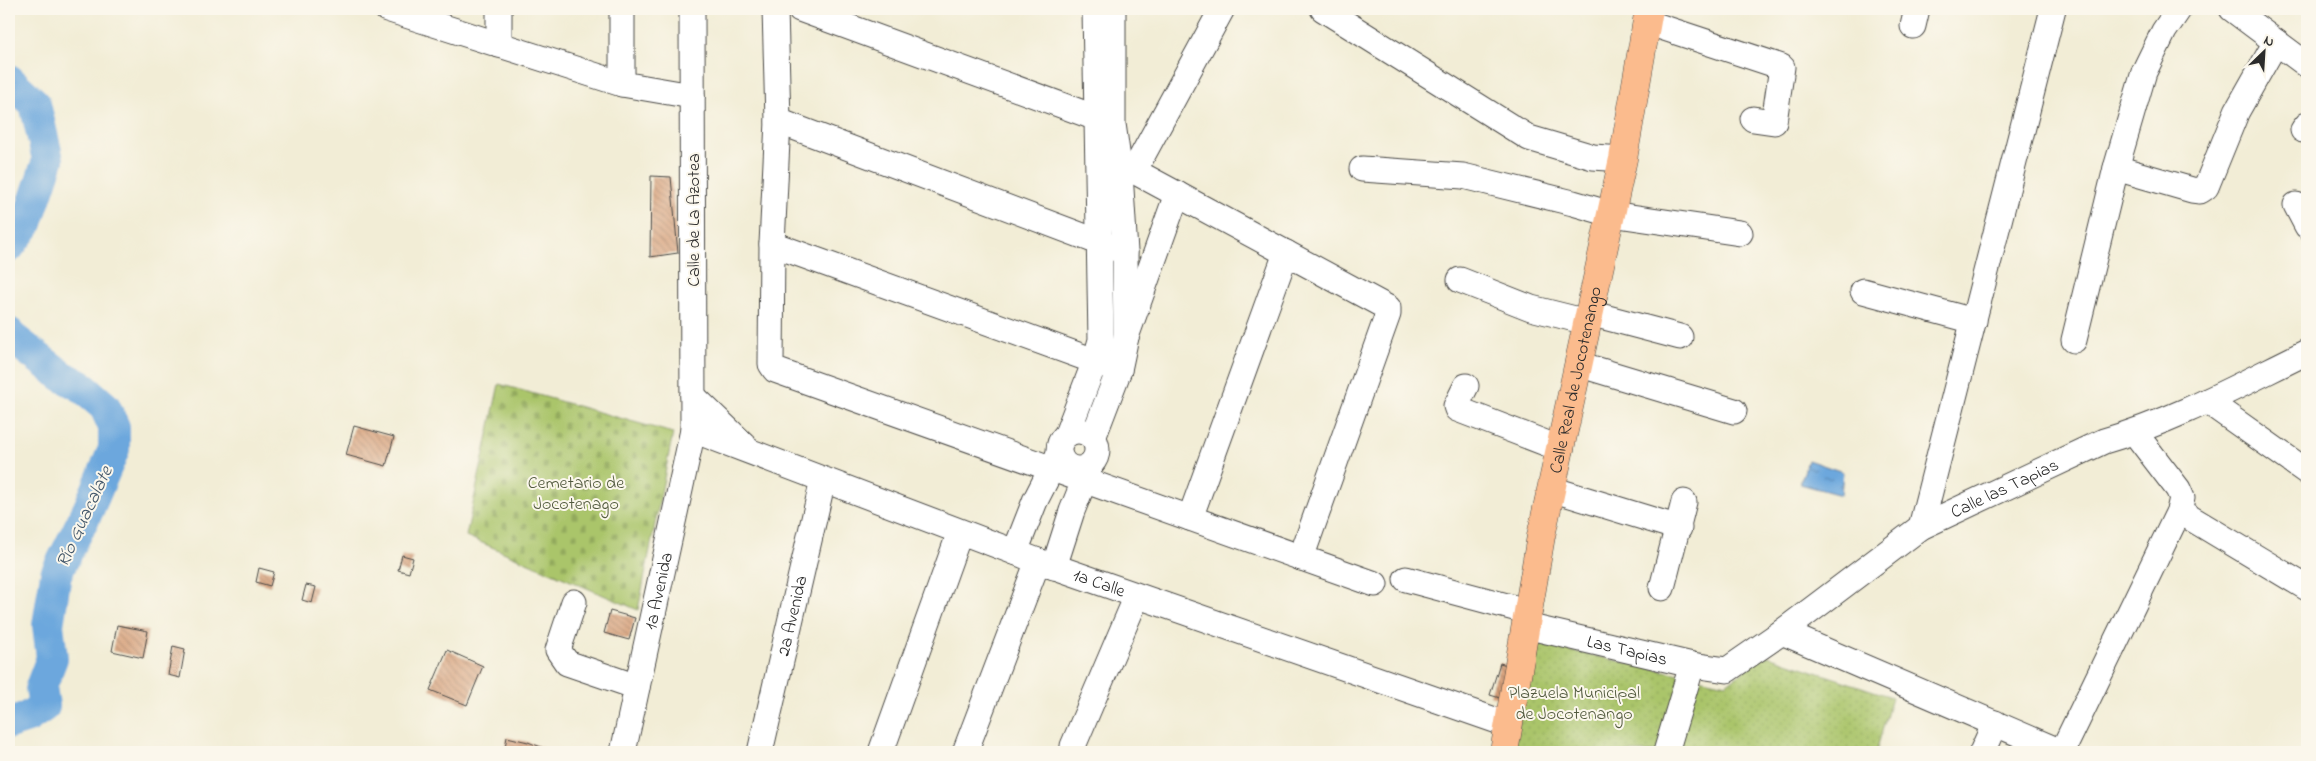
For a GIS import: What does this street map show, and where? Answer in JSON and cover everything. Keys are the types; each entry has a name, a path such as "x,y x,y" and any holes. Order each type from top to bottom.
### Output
{"main road":[{"name":"Calle Real de Jocotenango","path":"1504,752 1551,489 1623,159 1648,15"}],"street":[{"path":"386,9 622,84 692,96"},
{"path":"499,9 499,45"},
{"path":"622,9 622,84"},
{"name":"Calle de La Azotea","path":"692,9 693,430"},
{"path":"775,9 778,121 772,244 771,364 775,370 1059,452 1088,472 1190,518 1375,584"},
{"path":"800,9 1105,121"},
{"path":"1095,9 1105,121 1127,172 1125,252 1126,337"},
{"path":"1015,552 1096,361 1101,340 1098,243 1113,9"},
{"path":"1127,172 1222,9"},
{"path":"1323,9 1529,138 1593,157 1623,159"},
{"path":"1921,527 2052,9"},
{"path":"2074,340 2116,168 2144,72 2164,31 2179,9"},
{"path":"2236,10 2307,65"},
{"path":"1648,15 1782,67 1774,122 1753,119"},
{"path":"2116,168 2192,190 2200,191 2206,187 2238,111 2276,42"},
{"path":"778,121 1125,252"},
{"path":"1362,169 1463,176 1611,214 1740,233"},
{"path":"1127,172 1177,194 1388,308 1388,314 1301,558"},
{"path":"964,752 1046,564 1097,455 1093,438 1119,370 1126,337 1177,194"},
{"path":"772,244 1119,370"},
{"path":"1190,518 1286,253"},
{"path":"1460,280 1531,308 1588,317 1680,337"},
{"path":"1863,290 1974,321"},
{"name":"Calle las Tapias","path":"1728,670 1782,632 1921,527 1961,510 2104,441 2135,433 2207,401 2307,352"},
{"path":"1578,364 1734,411"},
{"path":"1466,386 1456,406 1456,410 1561,449"},
{"path":"693,396 752,452"},
{"path":"2207,401 2307,472"},
{"name":"1a Calle","path":"693,430 1046,564 1509,725"},
{"name":"1a Avenida","path":"623,752 693,430"},
{"path":"1059,452 1084,432 1093,438"},
{"path":"1782,632 2057,751 2179,511 2182,498 2178,489 2135,433"},
{"name":"2a Avenida","path":"760,752 823,480"},
{"path":"1551,489 1678,528"},
{"path":"1662,588 1684,502"},
{"path":"2179,511 2307,588"},
{"path":"881,752 960,532"},
{"name":"Las Tapias","path":"1406,579 1528,619 1692,665 1728,670"},
{"path":"1073,746 1137,596"},
{"path":"574,602 558,650 562,657 574,666 637,687"},
{"path":"1666,752 1692,665"},
{"path":"1982,752 1995,723"}],"green space":[{"name":"Cemetario de Jocotenago","path":"499,384 673,433 638,610 466,536"},
{"name":"Plazuela Municipal de Jocotenango","path":"1534,643 1726,684 1765,655 1892,697 1876,752 1513,752"}],"water":[{"path":"1808,460 1843,472 1841,495 1800,484"}],"building":[{"path":"651,176 671,177 678,253 650,257"},
{"path":"354,426 394,437 386,466 346,455"},
{"path":"402,555 413,558 409,573 398,570"},
{"path":"259,568 274,572 270,586 256,582"},
{"path":"306,585 316,587 312,603 302,600"},
{"path":"610,611 635,618 629,640 604,633"},
{"path":"117,625 148,631 143,658 112,651"},
{"path":"173,646 185,649 180,678 168,675"},
{"path":"447,650 483,666 467,705 430,690"},
{"path":"1500,663 1510,666 1500,698 1490,695"},
{"path":"507,737 528,742 554,752 504,752"}],"waterway":[{"name":"Río Guacalate","path":"9,80 35,104 48,160 27,223 9,247"},
{"name":"Río Guacalate","path":"9,333 10,336 62,376 81,386 105,407 114,427 114,449 89,508 56,574 48,625 52,658 41,687 44,706 28,717 9,723"}]}
